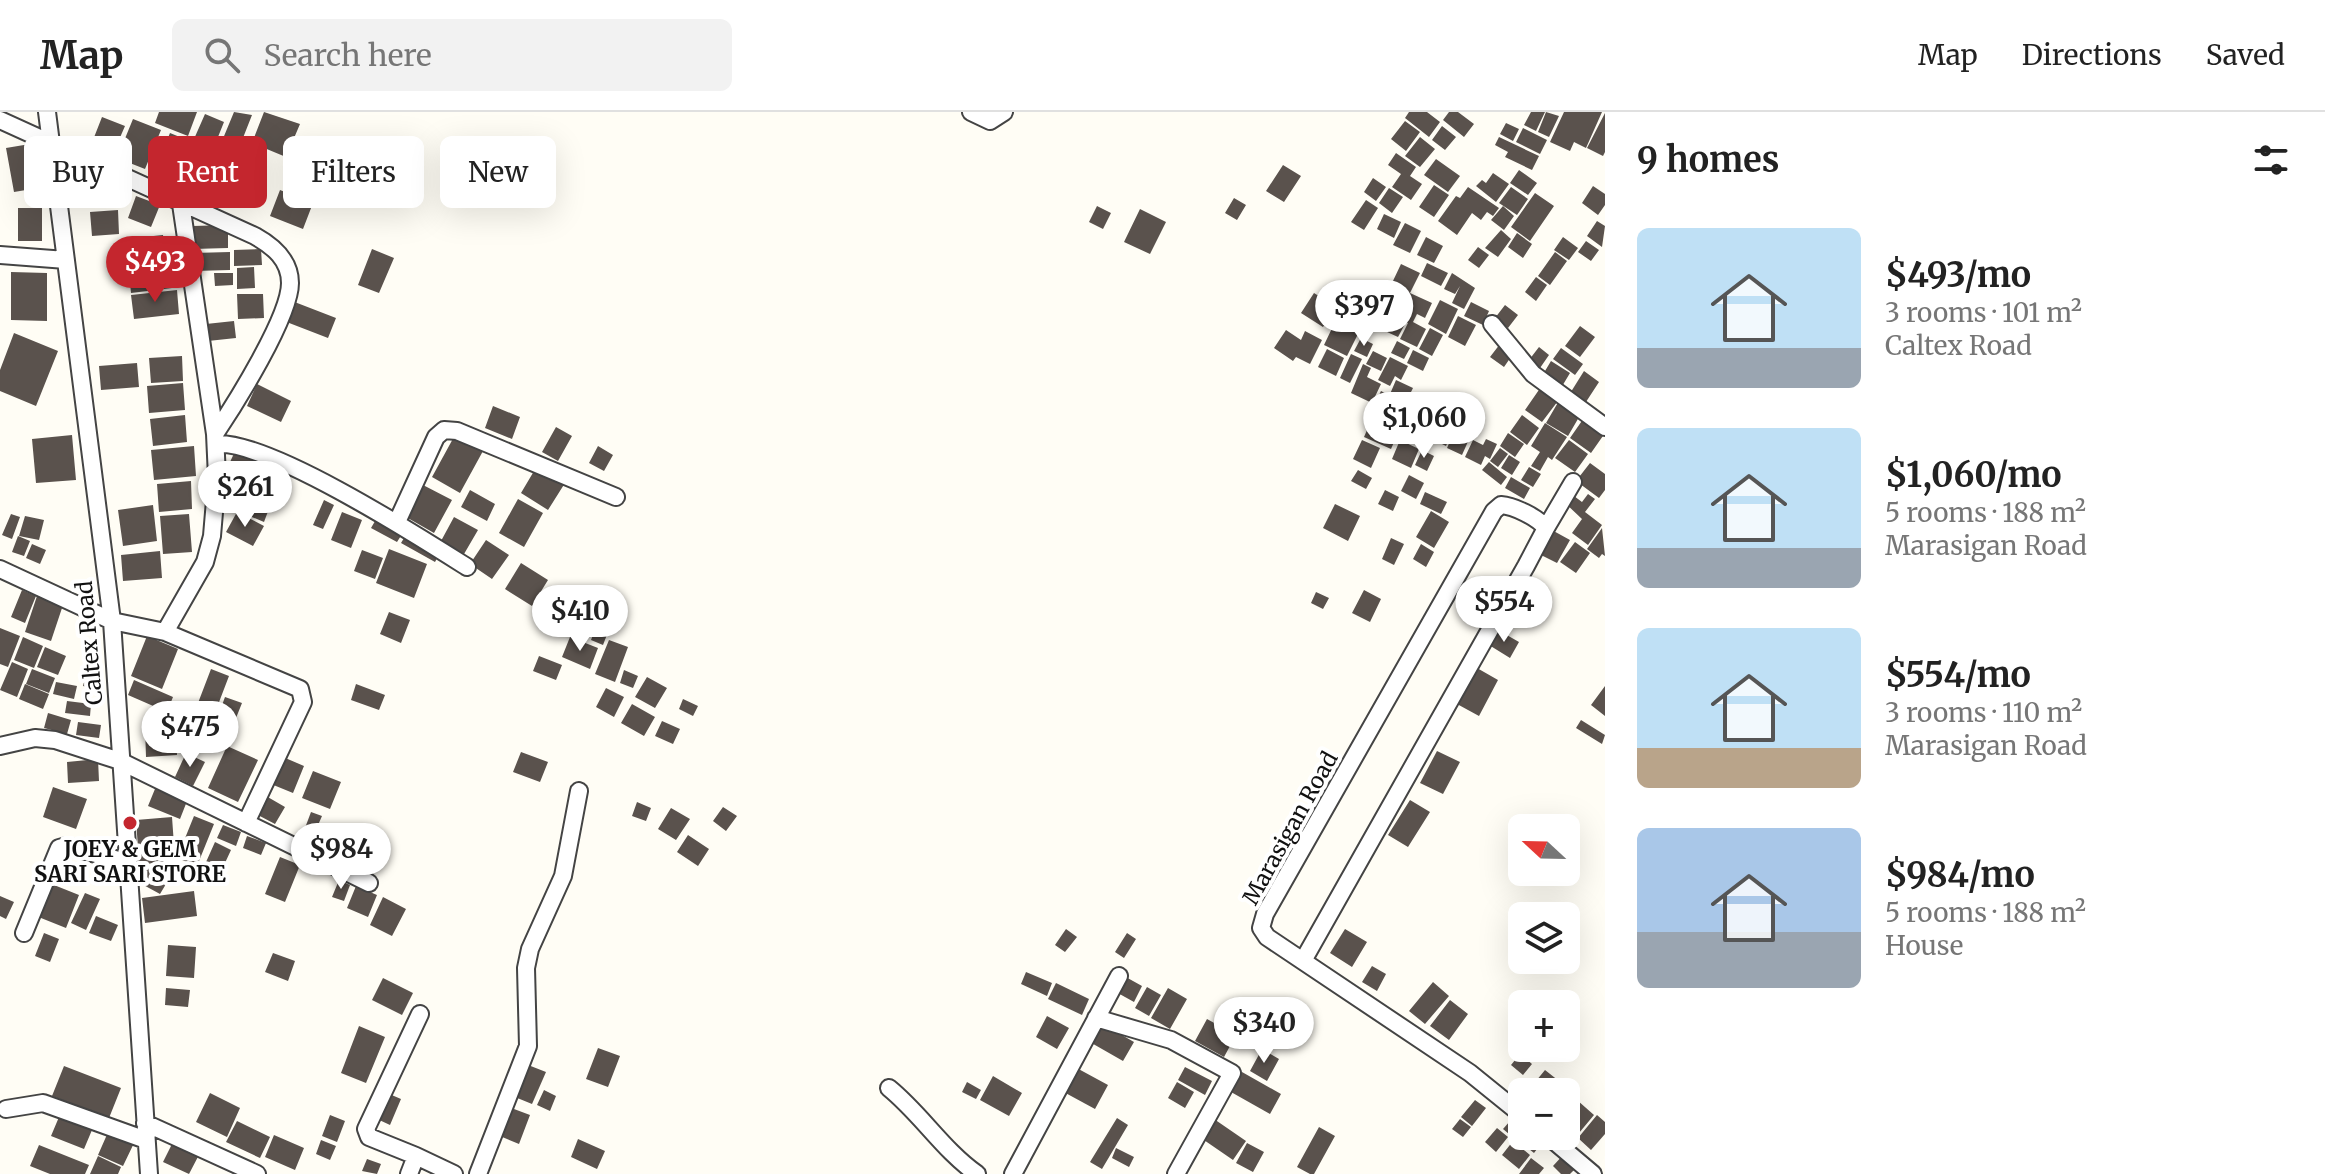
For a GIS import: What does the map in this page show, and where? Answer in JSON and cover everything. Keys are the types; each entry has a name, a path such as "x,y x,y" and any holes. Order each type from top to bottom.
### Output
{"street":[{"name":"Caltex Road","path":"47,112 51,136"},
{"path":"971,112 990,121 1004,112"},
{"path":"0,120 35,136"},
{"name":"Caltex Road","path":"60,208 112,621 149,1174"},
{"path":"165,632 205,562 212,536 215,439 182,208"},
{"path":"190,208 270,244 281,255 290,284 285,303 263,350 215,439"},
{"path":"0,255 66,260"},
{"path":"1492,324 1533,374 1605,427"},
{"path":"397,522 436,437 444,430 457,431 616,497"},
{"path":"215,439 242,446 397,522 467,567"},
{"path":"1304,959 1573,482"},
{"name":"Marasigan Road","path":"1508,1104 1470,1073 1267,937 1261,928 1265,914 1494,511 1501,505 1507,505 1541,522 1546,528"},
{"path":"0,569 112,621 165,632 300,689 303,702 246,823"},
{"path":"0,746 35,738 55,740 120,761 369,883"},
{"path":"478,1174 528,1046 526,968 530,949 563,876 579,791"},
{"path":"24,933 59,848 66,846 126,862"},
{"path":"1013,1174 1119,976"},
{"path":"420,1014 366,1129 369,1137 454,1174"},
{"path":"1096,1018 1171,1040 1232,1073 1176,1174"},
{"path":"889,1088 915,1109 955,1158 977,1174"},
{"path":"6,1109 43,1103 146,1132 257,1174"},
{"path":"1565,1150 1593,1174"},
{"path":"409,1174 416,1156"}],"building":[{"path":"159,112 197,112 188,136 155,123"},
{"path":"234,112 252,115 244,136 224,136"},
{"path":"264,112 300,124 295,136 283,136 283,156 267,149 267,136 255,136"},
{"path":"1409,112 1427,112 1440,122 1429,137 1405,118"},
{"path":"1449,112 1458,112 1474,124 1464,137 1443,120"},
{"path":"1531,112 1545,112 1536,131 1524,125"},
{"path":"1546,112 1559,116 1549,137 1538,132"},
{"path":"1564,112 1602,112 1586,148 1574,142 1570,151 1550,142"},
{"path":"1605,113 1605,152 1603,156 1587,148"},
{"path":"205,114 224,122 218,136 195,136"},
{"path":"102,117 125,126 121,136 95,136"},
{"path":"133,119 161,130 159,136 148,136 145,169 132,164 132,136 126,136"},
{"path":"1405,121 1420,132 1406,151 1391,139"},
{"path":"1506,123 1519,129 1513,141 1500,134"},
{"path":"1442,126 1456,137 1445,150 1432,140"},
{"path":"1523,128 1547,140 1540,154 1516,142"},
{"path":"1420,137 1435,149 1420,167 1405,156"},
{"path":"1499,137 1539,156 1532,170 1505,157 1508,152 1495,145"},
{"path":"24,145 24,190 14,192 6,148"},
{"path":"1396,153 1416,167 1410,176 1422,184 1411,200 1392,187 1401,174 1388,165"},
{"path":"1436,159 1460,176 1448,192 1424,175"},
{"path":"1283,165 1301,176 1284,202 1266,191"},
{"path":"1519,170 1537,183 1528,195 1510,183"},
{"path":"1493,173 1509,184 1496,202 1476,186 1482,180 1486,183"},
{"path":"1373,178 1386,187 1376,201 1364,192"},
{"path":"1434,185 1449,195 1434,217 1419,207"},
{"path":"1593,186 1605,194 1605,205 1598,215 1582,203"},
{"path":"1468,187 1499,208 1493,216 1487,212 1481,220 1472,213 1457,235 1438,221 1456,196 1460,198"},
{"path":"1511,187 1528,199 1517,215 1499,203"},
{"path":"1389,188 1403,197 1392,213 1379,203"},
{"path":"280,190 283,191 283,208 311,208 303,229 270,216"},
{"path":"1535,193 1554,206 1530,241 1511,227"},
{"path":"136,196 148,200 148,208 159,208 151,227 128,218"},
{"path":"1234,198 1246,205 1237,220 1225,213"},
{"path":"1366,200 1378,208 1364,230 1351,222"},
{"path":"1097,206 1111,213 1103,229 1089,222"},
{"path":"1503,206 1514,216 1504,230 1491,220"},
{"path":"18,208 42,208 42,241 18,241"},
{"path":"1140,209 1166,222 1150,254 1124,242"},
{"path":"118,210 119,234 92,236 90,212"},
{"path":"1384,214 1401,222 1394,238 1377,229"},
{"path":"1597,221 1605,226 1602,247 1587,236"},
{"path":"1405,223 1421,231 1410,253 1393,245"},
{"path":"228,225 228,248 193,249 193,226"},
{"path":"1501,230 1511,239 1498,257 1485,248"},
{"path":"1517,233 1532,244 1523,258 1508,247"},
{"path":"163,235 165,253 127,257 125,239"},
{"path":"1426,237 1443,246 1434,263 1417,255"},
{"path":"1563,237 1578,248 1569,260 1554,250"},
{"path":"1586,241 1599,250 1591,261 1578,252"},
{"path":"1478,247 1489,255 1479,268 1468,260"},
{"path":"261,249 262,265 234,266 234,250"},
{"path":"372,249 394,258 379,293 358,285"},
{"path":"230,252 230,270 194,271 193,253"},
{"path":"1555,252 1567,261 1550,285 1538,276"},
{"path":"169,257 172,288 131,293 128,262"},
{"path":"1427,263 1448,273 1441,286 1421,276"},
{"path":"1401,264 1420,273 1410,293 1432,303 1425,318 1417,314 1413,322 1426,329 1417,347 1400,339 1408,323 1395,317 1404,289 1392,283"},
{"path":"254,267 255,288 237,289 237,268"},
{"path":"11,272 47,273 47,321 11,320"},
{"path":"214,273 233,273 233,285 215,286"},
{"path":"1452,273 1475,288 1464,309 1452,303 1460,286 1455,294 1444,289"},
{"path":"1536,277 1547,285 1536,301 1525,292"},
{"path":"1389,285 1398,289 1390,305 1381,301"},
{"path":"177,290 179,314 134,319 131,295"},
{"path":"1314,293 1336,307 1323,327 1301,313"},
{"path":"237,294 263,294 264,318 238,319"},
{"path":"1440,300 1458,309 1446,334 1428,324"},
{"path":"292,301 336,318 328,338 284,321"},
{"path":"1345,302 1367,313 1358,331 1336,320"},
{"path":"1471,302 1489,311 1483,325 1464,316"},
{"path":"1505,305 1518,315 1508,328 1495,318"},
{"path":"1379,306 1393,313 1385,328 1371,321"},
{"path":"1458,316 1476,325 1465,346 1448,337"},
{"path":"1394,319 1405,324 1398,337 1387,332"},
{"path":"234,321 236,338 208,341 206,324"},
{"path":"1335,322 1358,334 1347,356 1324,345"},
{"path":"1580,326 1595,337 1580,357 1565,346"},
{"path":"1430,328 1443,335 1432,356 1419,349"},
{"path":"1286,330 1301,340 1305,331 1322,340 1310,364 1296,357 1293,361 1274,348"},
{"path":"14,333 58,351 36,406 0,391 0,370"},
{"path":"1361,338 1373,344 1367,357 1354,351"},
{"path":"1397,341 1410,348 1404,359 1391,353"},
{"path":"1500,344 1513,354 1504,367 1490,357"},
{"path":"1539,347 1549,355 1540,368 1529,360"},
{"path":"1561,348 1583,364 1575,375 1553,359"},
{"path":"1327,349 1344,358 1336,376 1318,367"},
{"path":"1413,350 1429,358 1423,371 1407,363"},
{"path":"1373,351 1387,358 1381,371 1366,364"},
{"path":"1351,354 1362,359 1350,383 1340,378"},
{"path":"182,356 183,381 151,383 149,358"},
{"path":"1390,357 1408,366 1401,380 1395,376 1390,386 1378,380"},
{"path":"1551,361 1570,373 1561,388 1542,376"},
{"path":"137,363 139,387 101,390 99,366"},
{"path":"1363,364 1371,368 1367,377 1381,384 1372,403 1351,393"},
{"path":"1584,371 1599,382 1584,405 1569,395"},
{"path":"1396,380 1413,388 1406,402 1390,394"},
{"path":"183,383 185,410 149,413 147,386"},
{"path":"257,384 291,401 281,422 247,406"},
{"path":"1543,384 1561,397 1542,422 1525,410"},
{"path":"1381,391 1404,403 1397,416 1374,405"},
{"path":"1560,399 1582,412 1568,436 1546,423"},
{"path":"493,406 520,417 512,439 485,428"},
{"path":"1444,409 1458,417 1452,429 1437,421"},
{"path":"185,415 187,442 153,446 150,419"},
{"path":"1522,415 1539,428 1527,445 1510,432"},
{"path":"1586,415 1605,433 1591,453 1570,438"},
{"path":"1371,421 1398,433 1391,449 1364,437"},
{"path":"1545,423 1567,437 1552,460 1548,457 1540,471 1531,466 1540,452 1531,446"},
{"path":"1442,426 1452,432 1446,446 1434,440"},
{"path":"556,427 572,436 558,461 542,452"},
{"path":"1455,430 1470,437 1462,455 1447,448"},
{"path":"1508,433 1524,444 1515,457 1500,446"},
{"path":"72,435 76,480 36,483 32,439"},
{"path":"455,435 483,451 460,493 432,477"},
{"path":"1486,439 1497,444 1490,459 1485,456 1481,465 1465,457 1473,440 1483,445"},
{"path":"1362,440 1380,448 1371,468 1353,459"},
{"path":"1400,440 1419,449 1411,468 1392,459"},
{"path":"1569,440 1588,454 1575,472 1555,458"},
{"path":"194,446 196,476 154,480 151,450"},
{"path":"598,446 613,455 604,471 589,463"},
{"path":"237,447 290,472 277,499 224,475"},
{"path":"1500,448 1508,454 1498,467 1490,461"},
{"path":"1422,450 1434,456 1427,471 1415,465"},
{"path":"1509,455 1520,462 1512,475 1501,468"},
{"path":"1489,462 1507,477 1501,485 1482,470"},
{"path":"1590,463 1605,474 1605,490 1599,498 1576,481"},
{"path":"537,466 565,483 548,510 521,493"},
{"path":"1529,467 1541,474 1533,487 1521,480"},
{"path":"1358,470 1372,478 1366,489 1351,481"},
{"path":"1409,475 1424,483 1416,499 1401,491"},
{"path":"1511,477 1530,488 1524,499 1505,488"},
{"path":"191,481 192,509 159,512 157,484"},
{"path":"232,482 273,498 264,522 223,505"},
{"path":"423,485 452,500 434,533 406,517"},
{"path":"470,490 495,504 487,521 461,507"},
{"path":"1385,490 1399,497 1393,511 1378,504"},
{"path":"1425,492 1447,502 1441,514 1420,504"},
{"path":"1570,493 1582,502 1588,494 1595,499 1585,512 1602,525 1588,545 1572,533 1582,519 1564,502"},
{"path":"518,499 543,513 524,547 499,533"},
{"path":"324,500 334,505 323,529 313,525"},
{"path":"1335,504 1360,516 1348,541 1323,528"},
{"path":"153,505 157,541 123,546 118,510"},
{"path":"1431,511 1449,522 1434,548 1416,537"},
{"path":"237,512 264,526 253,546 226,532"},
{"path":"342,512 362,520 351,548 331,540"},
{"path":"11,514 20,517 12,539 2,535"},
{"path":"189,514 192,552 163,554 160,516"},
{"path":"25,516 44,520 39,540 19,536"},
{"path":"378,516 404,531 397,542 371,528"},
{"path":"454,517 478,530 464,554 441,541"},
{"path":"1602,528 1605,556 1602,554 1599,558 1587,549"},
{"path":"1550,529 1570,540 1557,563 1537,553"},
{"path":"407,533 441,551 435,562 401,543"},
{"path":"18,536 30,541 24,556 12,552"},
{"path":"1391,538 1404,544 1394,565 1382,559"},
{"path":"486,540 509,555 492,579 470,564"},
{"path":"1575,542 1590,553 1576,573 1560,562"},
{"path":"32,544 46,550 40,564 26,558"},
{"path":"1421,544 1434,552 1426,567 1413,559"},
{"path":"389,549 427,564 414,598 376,583"},
{"path":"362,550 383,558 375,579 354,571"},
{"path":"160,551 162,578 123,581 121,555"},
{"path":"521,563 548,580 532,606 505,589"},
{"path":"22,590 36,596 25,623 11,617"},
{"path":"1364,590 1381,599 1370,622 1352,613"},
{"path":"1316,592 1329,598 1323,609 1311,603"},
{"path":"38,593 64,602 51,641 25,632"},
{"path":"1517,593 1532,602 1525,614 1510,605"},
{"path":"389,612 410,620 401,643 380,634"},
{"path":"596,627 608,632 603,645 591,640"},
{"path":"0,628 20,636 8,667 0,664"},
{"path":"1498,630 1519,642 1510,658 1489,645"},
{"path":"147,636 178,649 162,689 131,676"},
{"path":"23,637 43,646 34,668 14,660"},
{"path":"570,637 598,648 590,669 562,657"},
{"path":"609,640 628,647 615,682 595,674"},
{"path":"45,647 66,656 58,675 37,667"},
{"path":"539,656 562,665 556,680 533,671"},
{"path":"12,662 28,669 17,697 0,690"},
{"path":"1477,668 1498,680 1479,716 1457,704"},
{"path":"32,669 55,678 49,693 26,684"},
{"path":"211,669 229,676 216,710 198,703"},
{"path":"624,670 638,676 633,688 620,683"},
{"path":"86,674 103,677 100,690 83,686"},
{"path":"647,677 667,688 655,708 635,697"},
{"path":"134,680 173,697 167,712 128,695"},
{"path":"56,682 77,686 74,699 53,694"},
{"path":"25,684 49,694 43,709 19,699"},
{"path":"356,684 385,695 379,710 351,700"},
{"path":"1605,686 1605,716 1591,705"},
{"path":"606,688 624,697 614,717 596,707"},
{"path":"225,697 242,703 234,723 218,716"},
{"path":"683,699 698,706 693,716 679,709"},
{"path":"67,701 91,704 90,716 65,713"},
{"path":"176,701 190,707 185,721 170,715"},
{"path":"632,704 655,717 644,736 621,723"},
{"path":"48,713 71,720 67,734 44,728"},
{"path":"1581,720 1605,735 1602,744 1576,728"},
{"path":"662,721 680,729 673,744 655,736"},
{"path":"78,722 101,725 99,738 76,735"},
{"path":"176,726 177,755 146,757 145,727"},
{"path":"227,746 258,760 238,802 208,788"},
{"path":"1437,751 1460,762 1443,794 1420,783"},
{"path":"521,752 548,762 540,782 513,772"},
{"path":"186,753 205,762 193,786 175,777"},
{"path":"283,757 304,766 293,793 271,784"},
{"path":"98,759 99,781 68,783 67,762"},
{"path":"313,771 341,782 330,809 302,798"},
{"path":"157,784 189,796 180,819 148,806"},
{"path":"53,787 87,799 76,829 43,817"},
{"path":"266,796 285,807 275,824 256,814"},
{"path":"1410,800 1430,812 1408,847 1388,835"},
{"path":"637,802 651,808 646,821 632,816"},
{"path":"723,807 737,816 726,831 713,821"},
{"path":"671,808 690,819 676,840 658,829"},
{"path":"311,812 322,816 315,832 305,828"},
{"path":"194,816 214,824 197,866 177,858"},
{"path":"172,817 174,845 138,848 136,820"},
{"path":"223,825 241,832 236,846 217,838"},
{"path":"688,835 709,849 698,866 677,852"},
{"path":"247,836 266,843 261,855 243,848"},
{"path":"215,842 231,850 218,878 202,871"},
{"path":"163,852 164,862 135,865 134,854"},
{"path":"280,857 300,865 285,902 265,894"},
{"path":"146,867 169,879 160,894 138,882"},
{"path":"339,880 350,885 344,901 332,897"},
{"path":"49,883 79,895 66,928 36,916"},
{"path":"356,886 377,895 368,917 347,908"},
{"path":"194,891 197,916 145,923 142,898"},
{"path":"85,893 100,899 86,930 71,923"},
{"path":"0,896 14,902 6,919 0,916"},
{"path":"383,897 406,909 392,936 370,925"},
{"path":"96,916 118,925 111,941 89,933"},
{"path":"1066,929 1077,937 1065,952 1055,945"},
{"path":"1345,929 1367,942 1352,967 1330,953"},
{"path":"44,933 59,939 50,962 35,956"},
{"path":"1127,933 1136,939 1124,958 1115,952"},
{"path":"168,945 196,947 194,978 166,976"},
{"path":"273,953 295,961 288,981 265,972"},
{"path":"1372,966 1386,974 1377,991 1362,982"},
{"path":"1026,972 1052,983 1047,996 1021,984"},
{"path":"1124,976 1142,986 1134,1002 1116,992"},
{"path":"383,978 413,993 402,1015 372,1000"},
{"path":"1433,982 1449,996 1425,1024 1409,1011"},
{"path":"1056,983 1089,999 1082,1015 1048,999"},
{"path":"1147,987 1161,995 1149,1016 1135,1008"},
{"path":"166,988 190,990 188,1007 165,1005"},
{"path":"1168,988 1187,999 1170,1029 1151,1018"},
{"path":"1450,1000 1468,1014 1449,1040 1430,1026"},
{"path":"1047,1016 1069,1028 1057,1049 1036,1037"},
{"path":"1207,1019 1236,1035 1224,1057 1195,1041"},
{"path":"1099,1022 1134,1042 1123,1061 1088,1041"},
{"path":"359,1026 385,1037 366,1083 341,1073"},
{"path":"598,1048 620,1056 608,1087 586,1079"},
{"path":"1262,1049 1279,1059 1267,1081 1250,1071"},
{"path":"1513,1062 1532,1064 1523,1075 1511,1065"},
{"path":"523,1063 546,1072 532,1104 510,1095"},
{"path":"64,1066 121,1088 109,1118 52,1096"},
{"path":"1073,1066 1108,1085 1095,1109 1060,1090"},
{"path":"1185,1067 1212,1081 1205,1095 1178,1080"},
{"path":"1545,1070 1555,1078 1538,1078"},
{"path":"1242,1072 1281,1094 1270,1114 1231,1092"},
{"path":"993,1076 1022,1093 1009,1116 980,1100"},
{"path":"967,1082 981,1090 976,1099 962,1092"},
{"path":"1177,1082 1194,1092 1185,1108 1168,1098"},
{"path":"544,1090 556,1096 550,1111 537,1105"},
{"path":"210,1093 240,1108 227,1137 196,1122"},
{"path":"387,1093 401,1099 390,1125 375,1118"},
{"path":"1475,1100 1486,1108 1472,1126 1461,1117"},
{"path":"1580,1103 1594,1115 1580,1132"},
{"path":"506,1106 530,1115 519,1144 495,1134"},
{"path":"330,1115 345,1121 337,1142 322,1136"},
{"path":"1597,1115 1605,1122 1605,1134 1591,1150 1580,1140 1580,1136"},
{"path":"59,1117 92,1130 84,1149 51,1136"},
{"path":"1117,1118 1128,1125 1102,1169 1090,1162"},
{"path":"1214,1119 1246,1141 1233,1160 1201,1138"},
{"path":"1460,1119 1471,1127 1463,1137 1452,1129"},
{"path":"237,1121 270,1137 260,1158 226,1142"},
{"path":"1319,1127 1335,1136 1314,1174 1310,1174 1297,1167"},
{"path":"1497,1128 1508,1137 1496,1152 1485,1142"},
{"path":"109,1130 135,1141 123,1166 98,1155"},
{"path":"274,1135 304,1148 295,1170 265,1157"},
{"path":"175,1138 201,1151 189,1174 163,1162"},
{"path":"578,1139 605,1151 597,1169 571,1157"},
{"path":"321,1140 336,1146 330,1160 316,1154"},
{"path":"1247,1143 1264,1152 1253,1172 1236,1163"},
{"path":"39,1145 89,1165 85,1174 50,1174 30,1166"},
{"path":"1508,1147 1508,1150 1524,1150 1530,1155 1519,1169 1502,1155"},
{"path":"1116,1148 1134,1157 1129,1167 1112,1158"},
{"path":"1564,1154 1578,1166 1570,1174 1561,1174 1553,1166"},
{"path":"98,1156 121,1167 118,1174 90,1174"},
{"path":"1531,1158 1544,1168 1539,1174 1519,1174"},
{"path":"367,1159 381,1164 377,1174 362,1171"}],"place":[{"name":"JOEY & GEM SARI SARI STORE","path":"130,823"}]}
